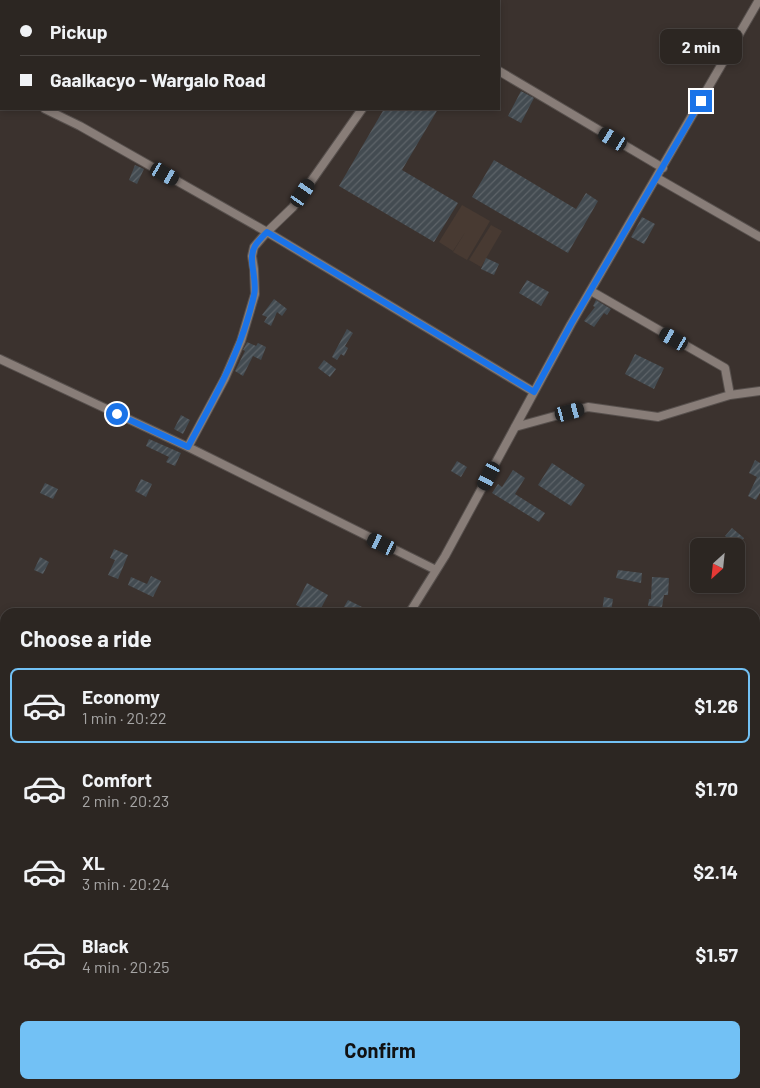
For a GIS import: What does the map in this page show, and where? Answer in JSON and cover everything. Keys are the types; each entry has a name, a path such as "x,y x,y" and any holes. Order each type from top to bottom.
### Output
{"street":[{"path":"412,608 445,556 591,290 759,0"},
{"path":"500,72 663,168"},
{"path":"47,110 80,126 267,232 534,392"},
{"path":"188,447 237,352 255,294 252,256 254,247 293,207 361,110"},
{"path":"657,178 760,237"},
{"path":"591,290 725,368 730,395"},
{"path":"0,359 188,447 436,570"},
{"path":"515,427 588,407 658,417 730,395 760,391"}],"shaded area":[{"path":"462,205 490,221 467,260 453,252 466,231 453,251 439,242"},
{"path":"491,225 502,231 481,267 469,260"}],"building":[{"path":"521,91 534,98 521,123 508,116"},
{"path":"383,110 437,110 402,170 458,203 434,242 339,186"},
{"path":"494,160 576,209 586,193 598,201 568,253 472,197"},
{"path":"135,165 144,169 137,184 129,180"},
{"path":"642,217 655,224 644,244 631,237"},
{"path":"486,258 499,264 494,275 481,269"},
{"path":"527,280 549,292 541,306 519,293"},
{"path":"274,299 287,309 282,316 277,312 271,326 264,322 267,317 262,315"},
{"path":"596,300 611,309 607,315 604,313 594,327 584,321 595,307 593,306"},
{"path":"347,329 353,333 345,346 348,348 344,356 341,354 337,360 332,357"},
{"path":"247,342 256,346 258,343 266,347 261,360 253,356 243,376 235,371 245,351 243,350"},
{"path":"635,354 664,368 654,389 625,374"},
{"path":"324,360 336,369 330,377 318,368"},
{"path":"181,415 190,420 183,434 174,429"},
{"path":"149,439 181,453 175,466 166,462 169,457 146,446"},
{"path":"755,460 760,463 760,493 756,500 748,496 757,477 749,473"},
{"path":"457,461 467,467 461,477 451,471"},
{"path":"552,463 585,485 571,506 538,485"},
{"path":"513,470 525,478 515,494 545,513 539,522 492,493 498,484 502,487"},
{"path":"141,479 152,484 146,497 135,491"},
{"path":"45,483 58,489 53,499 40,493"},
{"path":"732,528 744,538 727,538 725,536"},
{"path":"114,549 128,555 118,579 108,575 115,560 110,558"},
{"path":"40,557 49,562 43,574 34,570"},
{"path":"618,570 642,573 641,583 616,578"},
{"path":"151,576 161,581 153,597 128,585 131,577 147,584"},
{"path":"652,577 669,578 668,595 664,595 662,607 648,606 649,599 651,599"},
{"path":"307,583 328,595 321,608 302,608 296,605"},
{"path":"604,597 613,599 612,608 603,608"},
{"path":"348,600 364,608 343,608"}],"route":[{"path":"117,414 188,447 237,352 255,294 252,263 254,247 267,232 534,392 571,324 701,101"}]}
